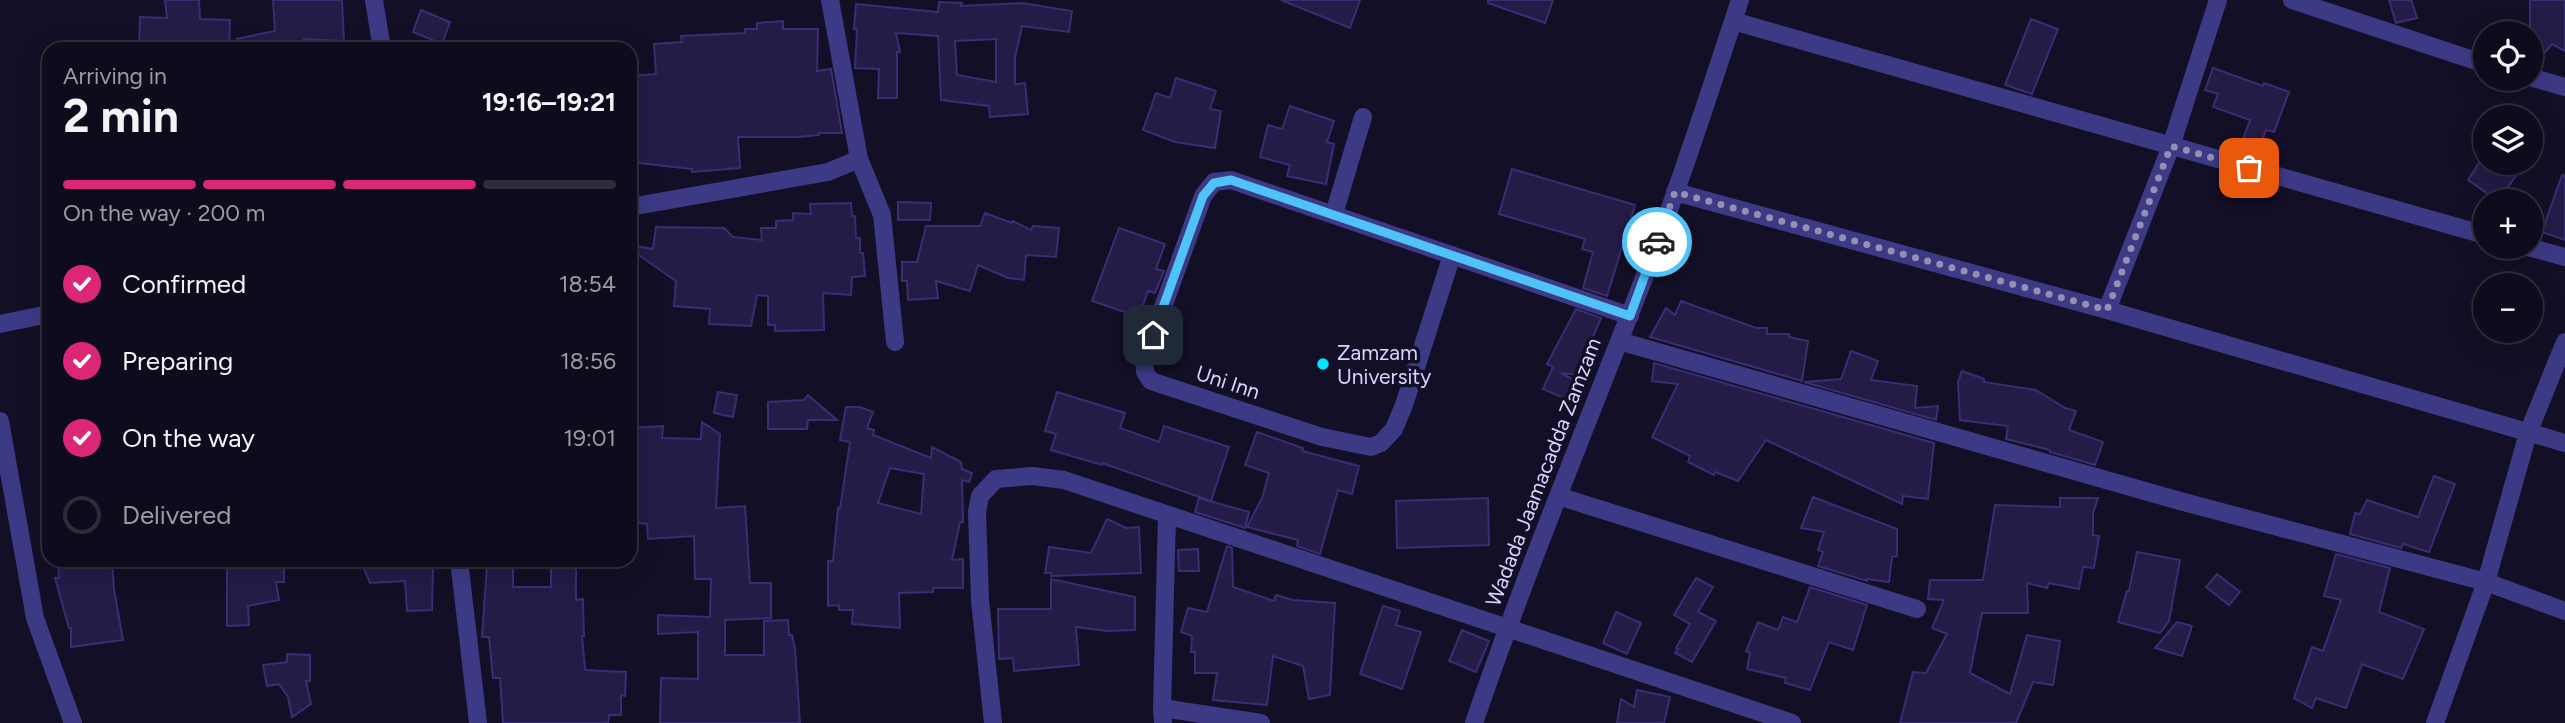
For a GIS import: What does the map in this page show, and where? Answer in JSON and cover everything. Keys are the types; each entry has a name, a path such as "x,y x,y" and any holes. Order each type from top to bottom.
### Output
{"street":[{"path":"374,0 381,42"},
{"path":"830,0 859,159 882,215 895,342"},
{"name":"Wadada Jaamacadda Zamzam","path":"1474,723 1507,628 1630,316 1740,0"},
{"path":"2107,310 2171,146 2218,0"},
{"path":"2292,0 2473,60"},
{"path":"1733,21 2473,232"},
{"path":"2543,81 2565,87"},
{"path":"1334,214 1363,117"},
{"path":"637,205 828,172 859,159"},
{"name":"Uni Inn","path":"1452,255 1394,429 1381,443 1371,447 1322,437 1151,381 1145,372 1144,359 1203,196 1214,183 1231,180 1334,214 1630,316"},
{"path":"1675,192 2107,310 2565,443"},
{"path":"2543,251 2565,257"},
{"path":"0,324 42,315"},
{"path":"1619,341 2180,501 2486,582 2565,611"},
{"path":"2435,723 2486,582 2528,433 2565,342"},
{"path":"0,421 35,618 73,723"},
{"path":"993,723 980,600 976,512 980,496 996,479 1032,476 1064,480 1793,723"},
{"path":"1558,496 1917,608"},
{"path":"1167,516 1162,716 1261,723"},
{"path":"460,567 478,723"}],"building":[{"path":"165,0 199,0 200,19 230,20 229,42 139,42 140,17 167,18"},
{"path":"273,0 342,0 344,41 304,39 303,42 250,42 236,39 275,31"},
{"path":"1281,0 1360,0 1350,28"},
{"path":"1488,0 1553,0 1545,23 1488,3"},
{"path":"2389,0 2411,0 2417,18 2396,23"},
{"path":"2530,0 2565,0 2565,51 2552,44 2543,54 2543,21 2530,21"},
{"path":"939,2 962,3 961,6 1022,3 1072,11 1069,32 1022,26 1015,58 1015,84 1025,83 1028,114 990,117 989,106 941,100 938,36 896,33 900,52 897,52 897,98 878,98 879,69 855,68 856,4 938,12","holes":["996,39 996,82 957,75 955,41"]},
{"path":"421,10 450,22 443,42 413,32"},
{"path":"2031,19 2058,29 2032,94 2005,85"},
{"path":"783,21 783,29 818,29 817,71 831,69 842,133 798,137 738,137 740,168 692,172 692,169 637,163 637,75 656,74 654,44 682,42 681,36 745,33 745,29 757,29 757,23"},
{"path":"2213,68 2263,86 2264,83 2289,92 2274,132 2266,130 2256,156 2239,150 2250,120 2213,107 2218,94 2205,90"},
{"path":"1176,78 1216,91 1210,109 1221,111 1215,148 1175,142 1143,130 1156,93 1170,98"},
{"path":"1290,106 1334,121 1327,142 1334,144 1326,184 1287,176 1290,165 1260,157 1268,125 1282,129"},
{"path":"1512,169 1635,205 1607,296 1583,288 1593,252 1582,249 1585,239 1499,214"},
{"path":"2473,172 2473,175 2516,175 2507,189 2481,189 2468,180"},
{"path":"2562,175 2565,176 2565,240 2543,232"},
{"path":"898,202 931,203 930,220 898,220"},
{"path":"851,203 852,216 855,216 856,238 860,238 860,253 863,253 865,276 852,277 851,295 823,293 824,330 775,331 775,325 768,325 768,296 757,295 751,326 709,324 710,309 674,306 676,281 637,254 637,246 653,249 656,227 724,228 733,237 762,240 761,228 776,228 776,221 793,220 793,213 811,214 810,204"},
{"path":"985,213 1012,223 1013,221 1031,230 1033,226 1059,228 1056,257 1026,255 1024,280 1008,278 978,265 970,291 936,281 938,298 908,300 907,281 902,281 902,262 917,262 926,226 980,226"},
{"path":"1119,228 1165,244 1156,269 1164,271 1155,293 1148,291 1139,317 1092,301"},
{"path":"1681,301 1756,328 1767,328 1767,334 1789,334 1789,337 1808,341 1802,381 1650,337 1666,308 1675,315"},
{"path":"1576,309 1601,318 1579,375 1561,373 1574,380 1566,399 1543,389 1553,367 1547,364"},
{"path":"1851,351 1878,361 1871,380 1917,386 1915,408 1938,406 1936,420 1804,382 1841,379"},
{"path":"1654,363 1934,443 1928,499 1903,496 1902,504 1766,440 1738,481 1715,472 1714,475 1688,462 1690,456 1652,437 1678,384 1652,381"},
{"path":"1962,371 1984,379 1984,382 2036,390 2065,408 2076,411 2069,430 2103,442 2095,465 2006,439 2008,426 1960,420 1958,382"},
{"path":"718,392 737,395 733,417 714,413"},
{"path":"1057,392 1125,413 1120,428 1159,442 1164,426 1229,447 1211,501 1102,463 1051,450 1056,434 1045,431"},
{"path":"808,395 837,420 808,420 807,429 768,429 768,402 804,400"},
{"path":"846,407 860,407 873,412 867,428 874,430 873,435 931,458 932,447 961,462 962,469 972,473 969,482 962,480 963,522 960,522 952,560 963,559 963,588 933,588 933,592 899,593 900,628 852,624 853,610 839,610 839,605 828,606 828,561 833,561 838,508 840,509 850,442 840,440","holes":["890,468 924,474 921,514 878,503"]},
{"path":"702,422 720,434 716,508 745,506 750,583 771,583 771,618 725,620 725,655 764,655 764,621 788,620 789,635 792,635 795,649 800,723 660,723 661,678 698,679 698,632 658,634 658,615 710,617 711,579 695,579 694,536 648,539 647,524 637,523 637,428 663,426 662,438 701,439"},
{"path":"1257,432 1303,448 1302,451 1359,466 1352,494 1338,490 1320,554 1297,546 1298,540 1247,527 1262,498 1269,473 1245,465"},
{"path":"2434,476 2455,484 2429,552 2403,544 2401,548 2350,534 2355,513 2360,514 2367,500 2418,517"},
{"path":"1813,497 1897,529 1897,556 1892,557 1889,582 1867,581 1818,566 1823,552 1818,550 1824,532 1801,528"},
{"path":"1199,498 1249,512 1245,528 1195,512"},
{"path":"1488,498 1489,545 1397,548 1396,501"},
{"path":"2060,498 2098,498 2093,513 2093,535 2099,536 2094,568 2083,567 2079,589 2049,583 2047,588 2027,583 2028,613 1982,613 1970,673 2010,694 2027,635 2060,641 2053,685 2033,682 2016,723 1900,723 1913,672 1926,673 1947,634 1932,628 1944,600 1928,599 1930,580 1983,580 1995,505 2060,507"},
{"path":"1107,519 1126,528 1139,527 1141,573 1051,576 1051,573 1045,573 1049,547 1091,553"},
{"path":"1227,546 1232,548 1233,587 1274,601 1276,595 1293,600 1335,603 1330,695 1309,699 1303,666 1273,656 1267,705 1213,700 1217,673 1195,673 1195,652 1191,652 1192,636 1181,632 1188,608 1207,612"},
{"path":"1198,549 1199,571 1179,571 1178,550"},
{"path":"2137,552 2180,560 2169,621 2160,633 2118,622 2129,591"},
{"path":"2336,554 2390,568 2379,612 2424,629 2403,679 2362,664 2346,708 2316,698 2312,708 2294,698 2312,647 2323,651 2341,600 2324,596"},
{"path":"58,567 112,567 123,640 71,647 71,628 55,578 59,578"},
{"path":"284,567 284,582 276,582 279,600 248,606 249,625 227,626 227,568"},
{"path":"363,567 433,567 432,610 407,611 405,581 370,583"},
{"path":"487,567 513,567 513,587 551,587 551,567 576,567 576,600 583,599 585,670 626,672 625,696 621,695 621,715 609,715 608,723 503,723 500,678 493,678 489,637 482,637"},
{"path":"2217,574 2240,592 2229,605 2206,587"},
{"path":"1696,578 1713,587 1698,612 1716,621 1692,662 1675,653 1690,624 1674,615"},
{"path":"1051,579 1135,597 1135,630 1107,631 1076,627 1079,665 1014,671 1013,658 999,659 998,609 1051,609"},
{"path":"1810,587 1867,605 1853,650 1829,642 1810,690 1785,683 1786,678 1747,669 1750,653 1746,651 1758,622 1778,630 1783,617 1797,622"},
{"path":"1383,606 1400,611 1396,625 1421,632 1402,689 1360,674"},
{"path":"1616,612 1641,623 1627,654 1603,643"},
{"path":"2177,622 2192,626 2182,656 2155,648"},
{"path":"1462,630 1489,641 1476,672 1449,661"},
{"path":"287,654 310,655 310,681 306,681 311,704 292,717 288,697 279,684 267,686 263,665 287,662"},
{"path":"1637,690 1670,697 1664,723 1617,723 1621,699 1634,707"}],"way so far":[{"path":"1657,242 1675,192 2107,310 2171,146 2249,168"}],"place":[{"name":"Zamzam University","path":"1323,364"}],"route":[{"path":"1153,335 1203,196 1214,183 1231,180 1630,316 1657,242"}]}
